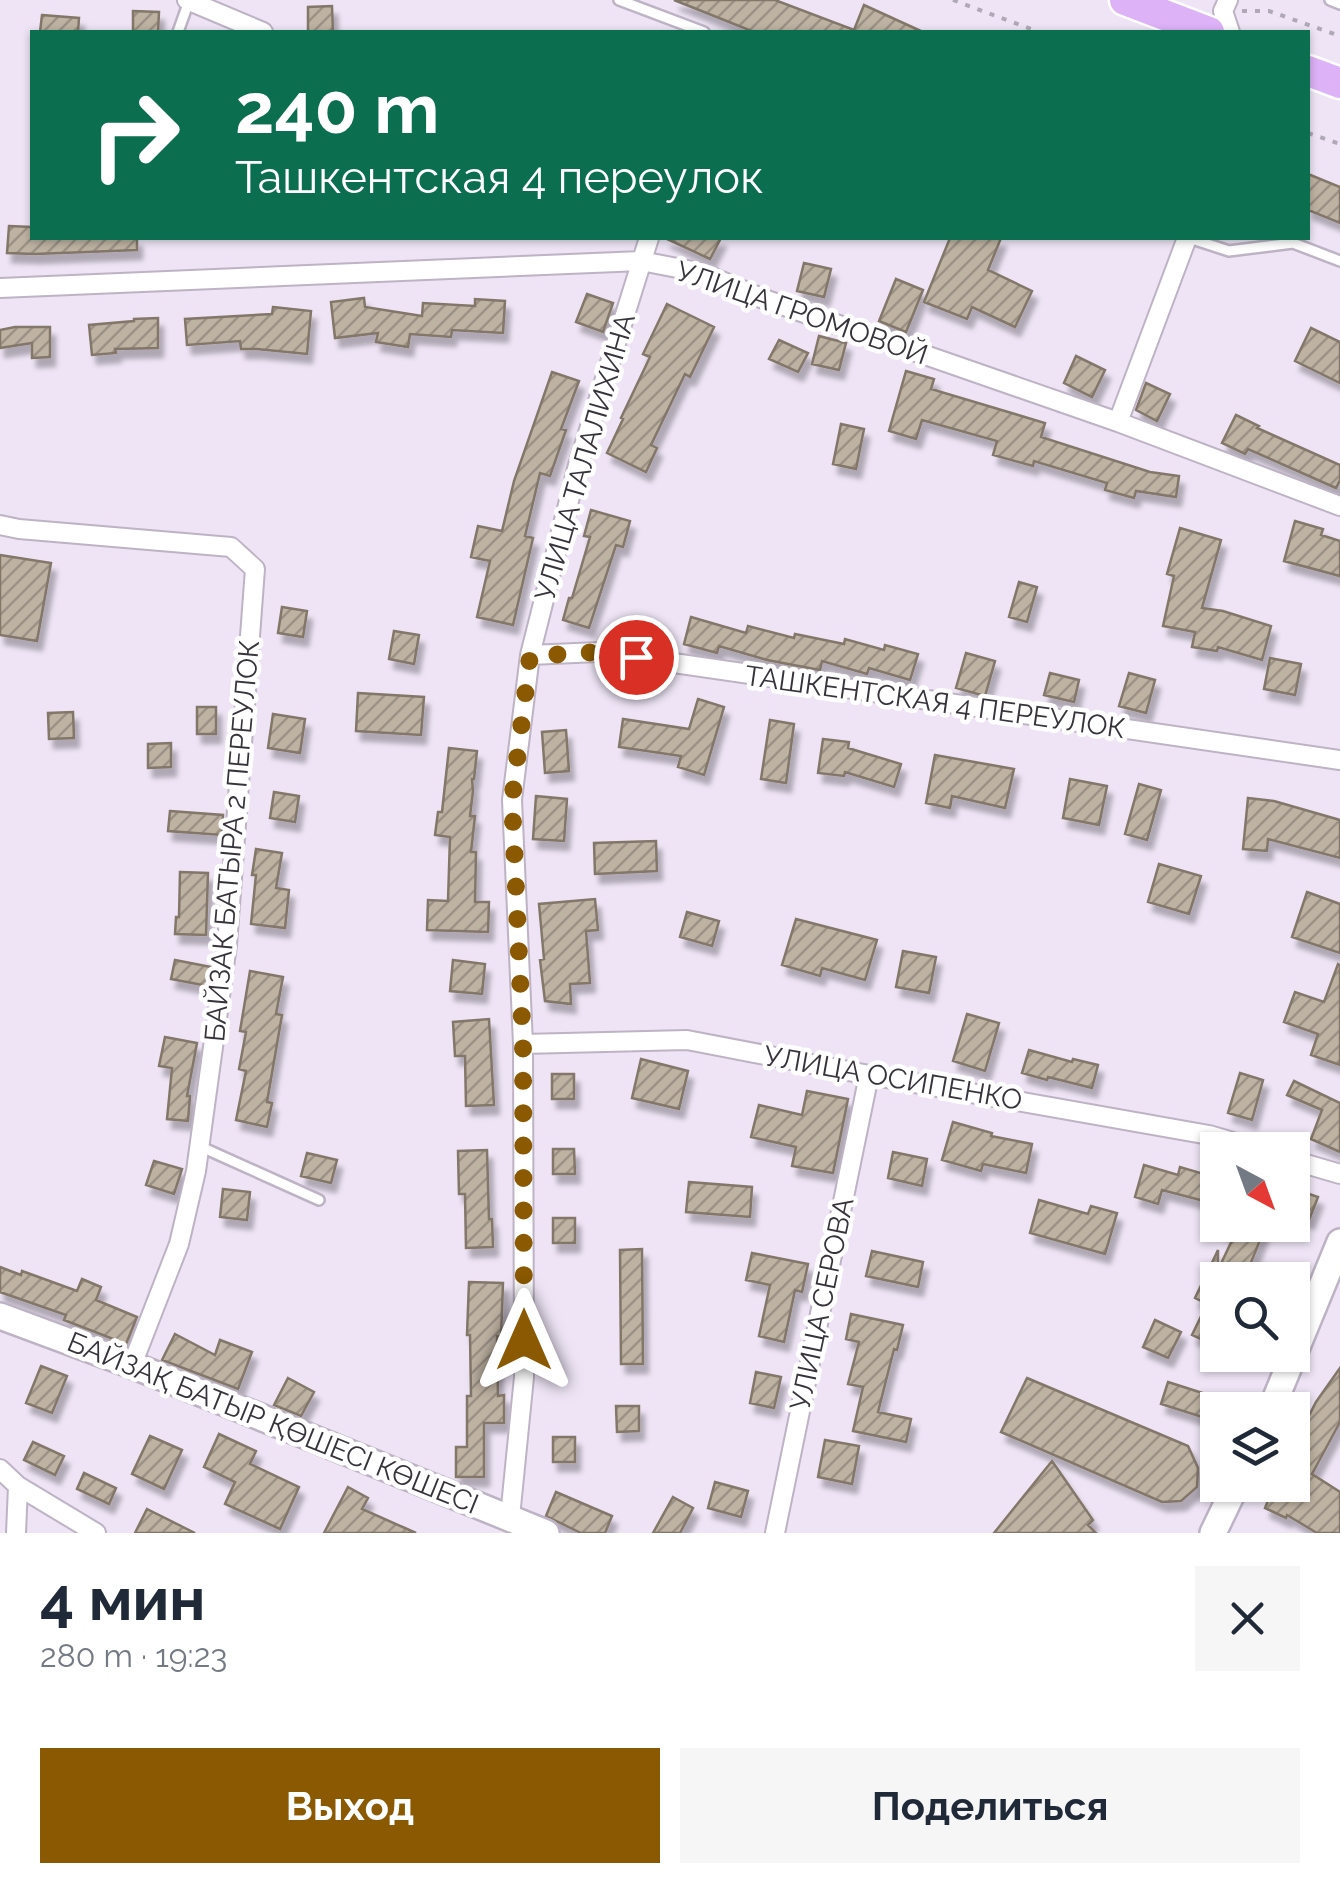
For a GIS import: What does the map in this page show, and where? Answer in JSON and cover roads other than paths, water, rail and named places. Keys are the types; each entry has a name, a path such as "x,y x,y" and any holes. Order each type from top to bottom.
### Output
{"main road":[{"path":"1124,0 1220,15"},
{"path":"1310,71 1340,83"},
{"path":"1278,1392 1340,1242"},
{"name":"БАЙЗАҚ БАТЫР ҚӨШЕСІ КӨШЕСІ","path":"0,1316 132,1365 530,1528"},
{"path":"1213,1533 1228,1502"}],"street":[{"path":"188,0 258,30"},
{"name":"УЛИЦА ТАЛАЛИХИНА","path":"530,1528 524,1376 523,1044 512,800 530,656 578,465 648,240"},
{"path":"1118,422 1187,240"},
{"name":"УЛИЦА ГРОМОВОЙ","path":"0,288 641,261 703,272 761,298 1118,422 1340,506"},
{"name":"БАЙЗАК БАТЫРА 2 ПЕРЕУЛОК","path":"0,525 231,547 255,569 227,945 200,1146 178,1244 132,1365"},
{"name":"ТАШКЕНТСКАЯ 4 ПЕРЕУЛОК","path":"530,656 598,652 1340,760"},
{"name":"УЛИЦА ОСИПЕНКО","path":"523,1044 687,1040 1200,1133"},
{"name":"УЛИЦА СЕРОВА","path":"775,1533 869,1075"},
{"path":"1310,1165 1340,1174"},
{"path":"0,1469 18,1486 96,1533"},
{"path":"16,1533 18,1486"}],"lane":[{"path":"179,30 188,0"},
{"path":"619,0 699,30"},
{"path":"1330,0 1340,4"},
{"path":"1194,240 1230,251 1293,243 1340,261"},
{"path":"200,1146 320,1200"}]}
